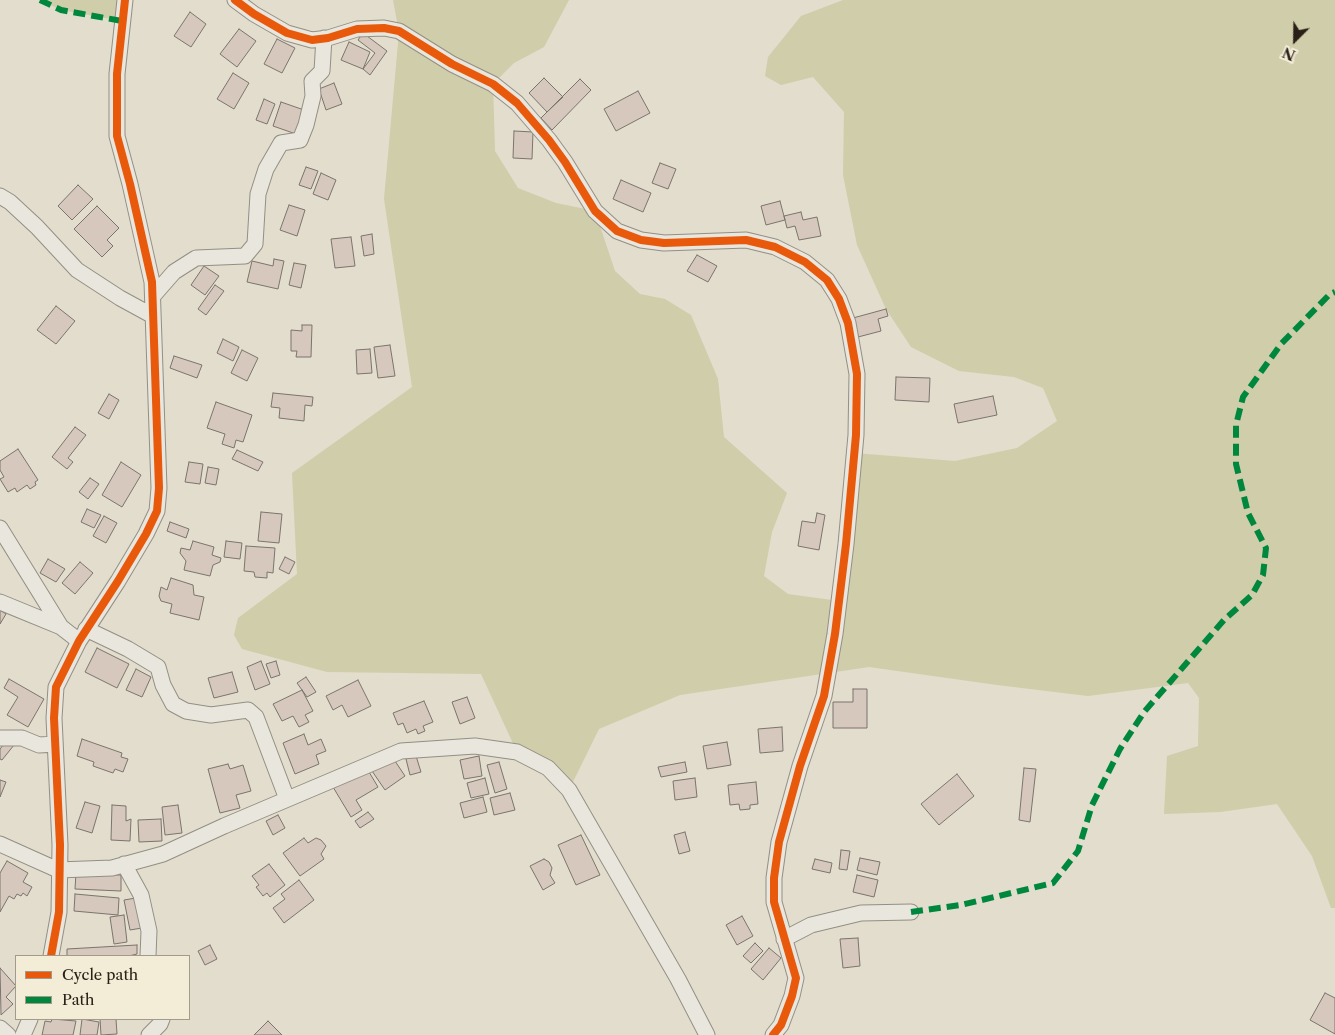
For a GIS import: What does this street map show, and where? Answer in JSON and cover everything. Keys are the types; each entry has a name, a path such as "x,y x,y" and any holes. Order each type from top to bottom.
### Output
{"street":[{"path":"51,955 59,912 58,870 60,845 55,744 56,687 83,635 118,581 157,511 159,488 150,272 117,136 116,74 125,0"},
{"path":"235,0 254,14 287,33 312,40 357,29 384,28 399,32 452,64 493,84 517,103 565,162 595,211 617,231 641,240 664,243 746,240 775,247 805,262 827,280 839,300 848,323 857,374 856,434 846,544 835,634 824,696 800,766 779,842 774,878 774,902 796,978 792,996 781,1025 772,1035"},
{"path":"152,296 174,272 196,258 244,256 255,244 258,194 266,169 281,143 300,140 306,126 313,96 312,81 322,71 324,38"},
{"path":"0,196 10,202 37,227 77,270 120,298 153,316"},
{"path":"0,528 61,627"},
{"path":"0,602 83,635 128,648 158,667 163,685 173,704 186,711 211,715 248,710 256,717 287,799"},
{"path":"0,738 22,738 39,745 55,744"},
{"path":"0,844 58,870 112,868 163,854 401,751 476,746 517,752 548,768 569,790 678,979 707,1035"},
{"path":"124,864 141,895 149,931 148,955"},
{"path":"784,939 811,925 860,913 911,912"},
{"path":"23,1035 30,1020"},
{"path":"148,1035 160,1024 162,1020"},
{"path":"0,1028 8,1035"}],"shaded area":[{"path":"40,0 125,0 122,21 61,10"},
{"path":"393,0 569,0 544,47 514,63 493,84 495,151 518,188 556,203 595,211 615,271 640,294 665,299 691,315 718,379 724,437 787,493 772,532 764,576 788,594 839,601 854,453 955,461 1017,448 1057,421 1043,388 1014,377 959,371 911,347 886,309 857,245 843,175 844,112 813,77 781,85 765,76 768,57 801,16 843,0 1335,0 1335,908 1331,908 1312,856 1277,804 1220,812 1164,814 1167,756 1198,746 1199,698 1188,683 1088,696 869,667 680,695 599,729 569,790 517,752 481,674 327,672 242,649 234,635 238,618 297,574 292,473 412,387 384,199 399,32"}],"building":[{"path":"190,12 206,24 191,47 174,36"},
{"path":"239,29 256,41 237,67 220,54"},
{"path":"363,33 387,51 370,75 363,69 375,53 358,40"},
{"path":"277,39 295,48 282,73 264,64"},
{"path":"349,42 370,52 363,69 341,60"},
{"path":"233,73 249,83 234,109 217,99"},
{"path":"544,78 563,97 547,112 529,93"},
{"path":"580,79 591,90 552,130 541,118"},
{"path":"334,83 342,104 326,110 319,89"},
{"path":"638,91 650,113 616,131 604,109"},
{"path":"264,99 275,104 267,124 256,120"},
{"path":"281,102 304,110 296,134 273,126"},
{"path":"514,131 533,132 532,159 513,158"},
{"path":"660,163 676,169 668,189 652,183"},
{"path":"306,167 318,171 311,189 299,185"},
{"path":"321,173 336,180 328,200 313,194"},
{"path":"621,180 651,193 643,212 613,199"},
{"path":"78,185 93,199 72,220 58,206"},
{"path":"780,201 785,220 766,225 761,206"},
{"path":"289,205 305,210 297,236 280,230"},
{"path":"97,206 119,228 107,240 113,246 102,257 74,229"},
{"path":"801,212 803,220 817,217 821,236 799,240 795,226 787,228 784,216"},
{"path":"372,234 374,254 364,256 361,236"},
{"path":"351,237 355,266 335,268 331,239"},
{"path":"697,255 717,266 708,282 687,271"},
{"path":"274,259 284,261 278,289 247,282 252,261 273,266"},
{"path":"294,263 306,265 301,288 289,285"},
{"path":"204,266 219,276 205,295 191,285"},
{"path":"215,285 224,291 206,315 198,309"},
{"path":"56,306 75,321 56,344 37,330"},
{"path":"886,309 888,316 878,319 881,331 858,337 853,318"},
{"path":"302,325 312,325 311,357 296,357 297,351 291,351 291,330 302,331"},
{"path":"223,339 239,347 233,361 217,353"},
{"path":"390,345 395,376 378,378 374,347"},
{"path":"370,349 372,373 357,374 356,350"},
{"path":"242,350 258,358 247,381 231,373"},
{"path":"174,356 202,365 197,378 170,368"},
{"path":"896,377 930,378 929,402 895,400"},
{"path":"273,393 313,397 312,406 305,405 304,421 279,418 280,408 271,407"},
{"path":"109,394 119,400 109,419 98,413"},
{"path":"993,396 997,415 958,423 954,404"},
{"path":"216,402 252,415 243,442 236,440 234,448 222,444 225,434 207,428"},
{"path":"75,427 86,435 68,458 73,462 67,469 52,457"},
{"path":"18,449 38,480 35,482 36,485 30,489 27,485 17,492 15,488 8,492 0,479 4,477 0,470 0,461"},
{"path":"237,450 263,462 258,471 232,459"},
{"path":"121,462 141,475 122,507 102,495"},
{"path":"189,462 203,464 200,484 185,482"},
{"path":"208,467 219,469 216,485 205,483"},
{"path":"90,478 99,484 88,499 79,492"},
{"path":"87,509 101,515 94,528 81,522"},
{"path":"261,512 282,514 279,543 258,541"},
{"path":"817,513 825,515 819,550 798,546 802,521 815,523"},
{"path":"104,516 117,523 106,543 93,536"},
{"path":"170,522 189,529 186,538 167,531"},
{"path":"193,541 214,547 212,555 221,558 220,562 213,565 210,576 184,570 186,561 180,553 181,548 190,550"},
{"path":"226,541 242,543 240,559 224,557"},
{"path":"246,546 275,548 273,573 267,572 267,578 255,577 254,572 244,571"},
{"path":"285,557 295,562 289,574 279,569"},
{"path":"48,559 65,569 56,582 40,573"},
{"path":"80,562 93,573 75,594 62,583"},
{"path":"171,578 193,585 194,595 204,597 199,620 170,613 172,604 161,601 159,596 161,587 167,590"},
{"path":"0,610 6,614 0,624"},
{"path":"97,648 129,664 117,688 85,672"},
{"path":"261,661 270,684 255,690 247,667"},
{"path":"276,661 280,675 271,678 266,664"},
{"path":"136,669 151,677 142,697 126,690"},
{"path":"232,672 238,692 214,698 208,678"},
{"path":"306,677 316,692 307,697 297,683"},
{"path":"9,679 44,699 28,727 7,715 18,697 4,688"},
{"path":"358,680 371,706 348,717 342,705 333,710 326,696"},
{"path":"853,689 867,689 867,728 833,728 833,702 853,702"},
{"path":"302,690 313,711 305,715 309,722 299,727 293,716 282,721 273,704"},
{"path":"467,697 475,718 460,724 452,702"},
{"path":"424,701 433,722 423,726 425,731 418,734 416,729 407,733 403,723 398,725 393,713"},
{"path":"782,727 783,751 760,753 758,729"},
{"path":"304,734 308,745 321,739 326,751 316,755 319,764 295,774 283,743"},
{"path":"82,739 122,753 121,757 128,759 123,772 115,769 113,773 93,766 94,762 77,756"},
{"path":"7,740 14,745 2,760 0,759 0,749"},
{"path":"727,742 731,765 707,769 703,746"},
{"path":"416,756 421,772 410,775 406,759"},
{"path":"479,756 482,776 464,779 460,760"},
{"path":"393,758 405,776 385,790 372,771"},
{"path":"499,762 507,789 495,793 487,765"},
{"path":"685,762 687,772 661,777 658,767"},
{"path":"228,764 230,769 243,765 251,791 236,795 240,808 220,813 208,769"},
{"path":"366,767 378,787 356,800 362,810 351,817 333,787"},
{"path":"1024,768 1036,769 1030,822 1019,820"},
{"path":"957,774 974,796 939,825 921,804"},
{"path":"485,778 489,794 471,798 467,783"},
{"path":"695,778 697,797 675,800 673,781"},
{"path":"0,780 6,782 0,797"},
{"path":"756,782 758,804 750,805 750,809 740,810 739,804 730,805 728,785"},
{"path":"510,793 515,810 494,815 490,798"},
{"path":"483,797 487,812 464,818 460,803"},
{"path":"85,802 100,806 92,833 76,828"},
{"path":"112,805 126,806 126,821 131,819 130,841 111,840"},
{"path":"178,805 182,833 165,835 162,807"},
{"path":"368,812 374,819 360,828 355,821"},
{"path":"278,815 285,828 273,835 266,821"},
{"path":"161,819 162,841 139,842 138,820"},
{"path":"685,832 690,851 679,854 674,835"},
{"path":"581,835 600,875 576,885 558,845"},
{"path":"304,838 308,843 316,838 321,840 326,846 321,854 324,859 300,876 283,853"},
{"path":"841,850 850,851 847,870 839,869"},
{"path":"860,858 880,862 877,875 857,870"},
{"path":"544,859 549,862 552,868 550,875 555,883 543,890 530,866"},
{"path":"815,859 832,863 830,873 812,869"},
{"path":"7,861 28,873 23,882 32,887 27,896 23,893 21,896 17,894 14,899 9,896 0,912 0,873"},
{"path":"269,864 285,885 270,897 267,893 263,896 256,887 259,885 252,876"},
{"path":"76,873 121,875 121,891 75,889"},
{"path":"857,875 878,880 874,897 853,892"},
{"path":"299,880 314,900 284,923 273,908 285,899 281,894"},
{"path":"75,894 119,898 118,915 74,911"},
{"path":"136,898 142,928 130,930 124,900"},
{"path":"124,915 127,942 114,944 110,917"},
{"path":"742,916 753,936 737,945 726,925"},
{"path":"858,938 860,966 843,968 840,939"},
{"path":"755,943 763,951 751,963 743,956"},
{"path":"137,945 137,954 67,955 67,949"},
{"path":"210,945 217,959 205,965 198,951"},
{"path":"769,948 781,958 763,980 751,969"},
{"path":"0,968 15,985 6,997 13,1004 1,1015"},
{"path":"1325,993 1335,998 1335,1034 1310,1020"},
{"path":"52,1020 76,1021 73,1035 42,1035 45,1021 51,1022"},
{"path":"82,1020 99,1022 97,1035 80,1035"},
{"path":"100,1020 116,1020 117,1034 101,1035"},
{"path":"268,1021 282,1035 254,1035"}],"marked path":[{"path":"40,0 61,10 122,21"},
{"path":"911,912 961,905 1053,883 1078,851 1092,805 1120,749 1144,712 1224,620 1252,595 1263,575 1266,548 1248,513 1236,464 1236,425 1243,397 1281,344 1330,294 1335,292"}],"cycle path":[{"path":"51,955 59,912 60,845 54,718 56,687 79,641 146,534 157,511 159,488 152,282 117,136 117,74 125,0"},
{"path":"235,0 254,14 287,33 312,40 328,38 357,29 384,28 399,31 452,64 493,84 517,103 565,162 595,211 617,231 641,240 664,243 746,240 775,247 805,262 827,280 839,299 848,323 857,374 856,435 835,634 824,696 800,766 779,842 774,878 774,902 796,978 792,996 781,1025 773,1035"}]}
